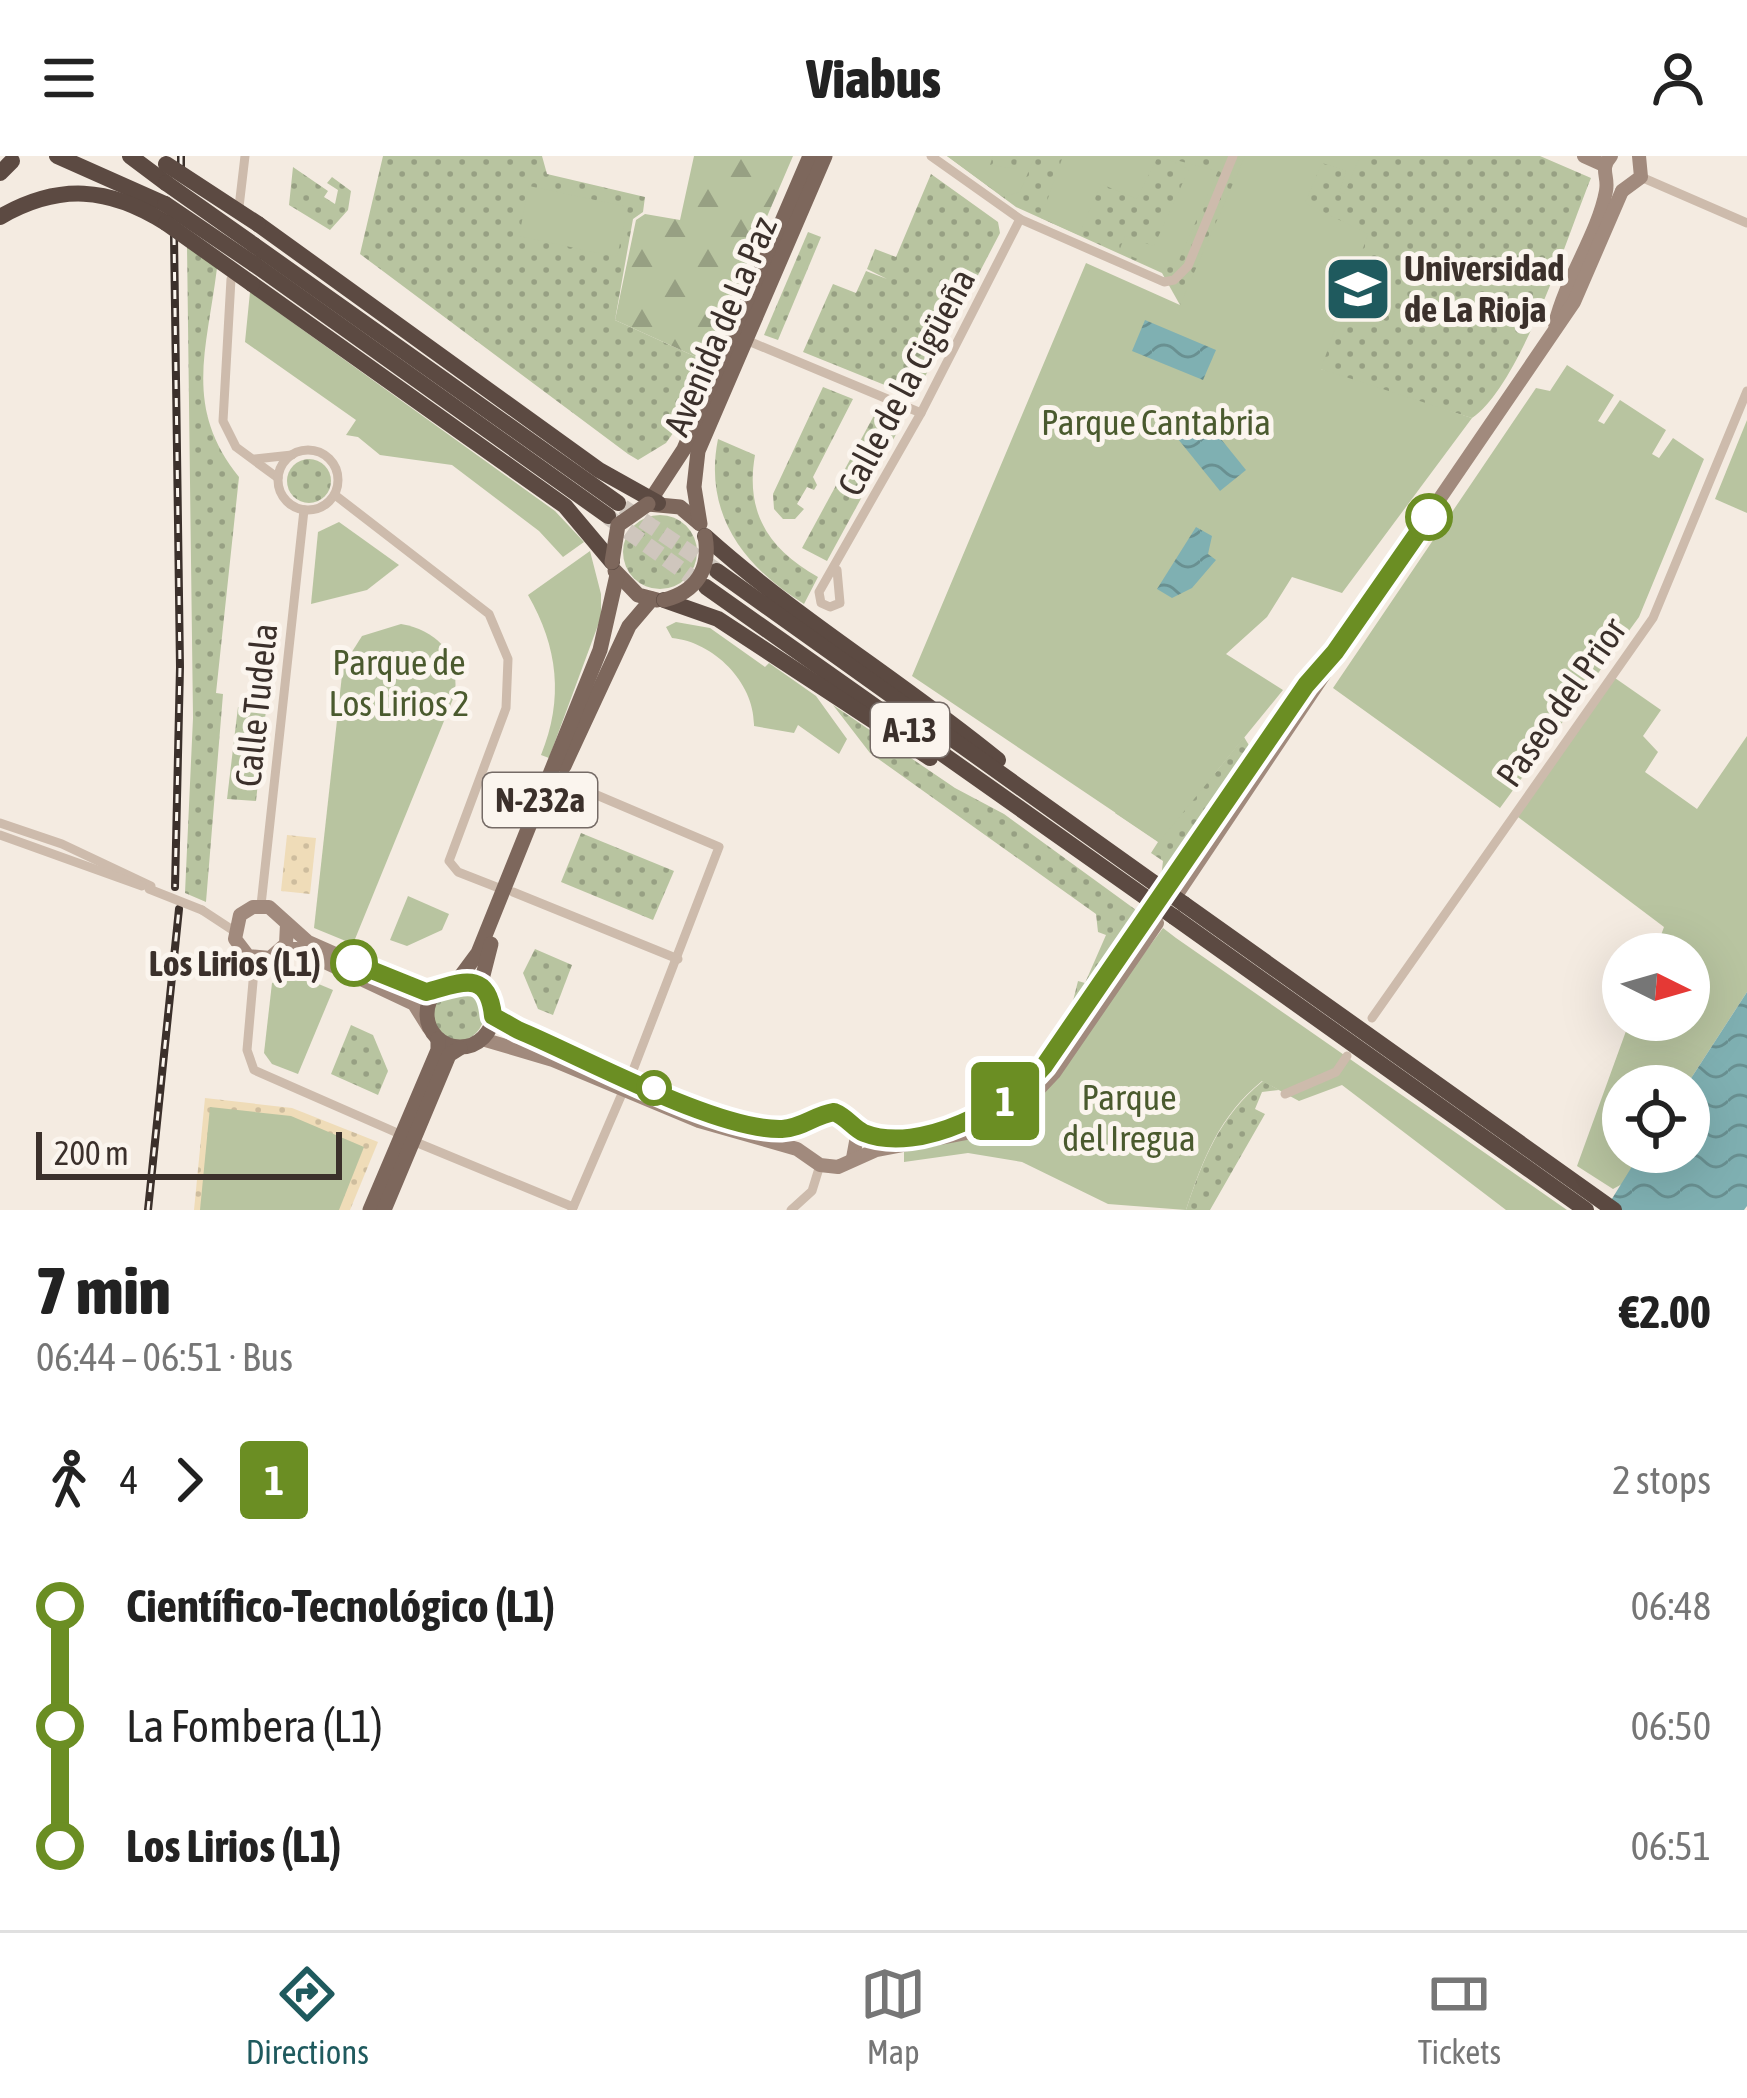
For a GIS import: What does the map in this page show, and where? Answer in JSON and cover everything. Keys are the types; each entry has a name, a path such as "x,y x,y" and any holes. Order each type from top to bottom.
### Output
{"highway":[{"path":"57,156 165,204 495,460 565,506 614,569"},
{"path":"130,156 162,168 258,224 607,475 653,502"},
{"path":"0,217 51,194 82,191 116,196 253,274 613,510 359,317 254,245 162,168"},
{"path":"359,317 470,377"},
{"path":"366,348 495,460"},
{"path":"703,530 742,572 915,692 1006,767 1031,796"},
{"name":"A-13","path":"1163,902 1113,874 711,579 1031,796 1163,902 1537,1165 1614,1210"},
{"path":"658,600 718,620 1113,874"},
{"name":"A-13","path":"1537,1165 1586,1210"}],"main road":[{"name":"Avenida de La Paz","path":"653,502 684,449 810,156"},
{"name":"Avenida de La Paz","path":"703,530 694,487 698,451 824,156"},
{"path":"1554,328 1606,182 1607,160 1584,156"},
{"path":"460,1048 433,1034 414,1004 292,947 270,958 255,959 242,952 234,932 240,915 261,905 277,910 308,942 414,989 436,990 458,980 480,987 493,1016 627,1083 838,1167 853,1158 956,1137 1021,1109 1054,1073 1306,685 1335,652 1574,302 1622,190 1639,163"},
{"path":"1606,182 1622,190"},
{"path":"653,502 680,507 703,530"},
{"name":"N-232a","path":"480,987 485,956 508,891 600,650 618,525 653,502"},
{"name":"N-232a","path":"458,980 478,952 508,891 629,626 658,600 678,596 700,578 708,550 703,530"},
{"path":"614,569 626,587 658,600"},
{"path":"673,1103 763,1128 788,1129 834,1112 858,1132 878,1136 970,1122 1010,1099 1044,1066 1163,902"},
{"path":"282,949 287,924"},
{"path":"384,1210 408,1138 433,1034 427,1007 436,990"},
{"path":"482,1039 493,1016"},
{"path":"370,1210 449,1055 460,1048 482,1039 627,1083"},
{"path":"815,1120 806,1140 815,1160"},
{"path":"853,1158 858,1132"}],"street":[{"path":"239,207 245,156"},
{"path":"931,156 1020,219 1145,274 1174,280 1188,266 1233,156"},
{"path":"1639,163 1747,223"},
{"name":"Calle de la Cigüeña","path":"837,570 1020,219"},
{"path":"231,279 220,405 229,436 249,458 278,478 288,502 304,510 321,507 334,495 338,476 329,458 311,450 249,458"},
{"path":"746,340 921,413"},
{"name":"Paseo del Prior","path":"1372,1018 1651,621 1747,392"},
{"name":"Avenida de La Paz","path":"607,475 644,487 684,449"},
{"path":"278,478 292,455"},
{"path":"334,495 463,590 497,627 508,659 506,708 448,861 458,872 678,959"},
{"name":"Calle Tudela","path":"261,905 304,510"},
{"path":"255,959 247,1050 258,1074 573,1209 678,959 719,847 559,779"},
{"path":"0,823 202,909 234,932"},
{"path":"0,836 150,887"},
{"path":"202,909 240,915"},
{"path":"1285,1094 1336,1072 1347,1056"},
{"path":"790,1210 812,1192 815,1160"}],"green space":[{"path":"383,156 542,156 547,174 645,197 643,212 633,219 615,320 705,361 666,443 638,460 628,454 360,254"},
{"path":"694,156 793,156 705,361 615,320 636,220 645,214 680,220"},
{"name":"Universidad de La Rioja","path":"947,156 1540,156 1591,178 1525,343 1490,401 1472,418 1347,381 1180,305 1162,273 1016,207"},
{"path":"947,156 993,156 990,165 1016,169 1017,156 1035,156 1020,192 1003,197"},
{"path":"1063,156 1158,156 1137,199 1101,184 1079,235 1041,218"},
{"path":"1160,156 1218,171 1179,260 1163,270 1119,251 1125,236 1154,246 1189,169"},
{"name":"Parque Cantabria","path":"1245,156 1360,156 1344,194 1339,192 1346,171 1322,163 1305,203 1368,234 1321,369 1472,418 1342,593 1292,577 1267,617 1226,654 1283,690 1159,842 912,676 1086,263 1180,305"},
{"path":"293,167 328,191 324,197 335,204 338,190 327,183 332,177 351,191 348,210 330,230 289,205"},
{"path":"931,174 998,222 1000,233 918,390 907,394 803,352 833,284 856,293 866,271 887,279 867,269 875,249 896,257"},
{"path":"529,186 628,207 617,257 519,236"},
{"path":"808,232 821,237 778,340 764,335"},
{"path":"187,246 217,268 205,352 205,402 222,451 239,477 216,693 223,694 206,902 185,893 193,718"},
{"path":"250,292 555,511 584,542 563,557 539,531 452,465 380,455 358,437 346,435 356,420 245,342"},
{"name":"Universidad de La Rioja","path":"1567,365 1614,395 1598,421 1604,424 1620,400 1666,430 1652,454 1659,458 1673,438 1704,459 1639,617 1500,808 1333,688 1536,388 1550,391"},
{"path":"823,387 853,399 813,477 817,485 814,490 807,487 797,504 804,509 795,519 783,519 774,509 773,494"},
{"path":"877,410 897,419 900,427 827,561 802,548"},
{"path":"1747,420 1747,513 1715,499"},
{"path":"718,439 755,455 754,494 764,527 786,554 818,577 804,604 763,573 733,536 717,491"},
{"path":"309,459 325,465 331,481 325,497 309,503 293,497 287,481 293,465"},
{"path":"660,515 686,526 697,552 686,578 660,589 634,578 623,552 634,526"},
{"path":"339,522 399,565 367,590 311,604 318,532"},
{"path":"590,551 601,594 601,617 549,758 541,755 553,714 554,673 546,634 528,595"},
{"path":"676,622 710,628 816,696 847,739 839,754 798,725 794,733 754,726 740,680 703,647 672,638 666,627"},
{"name":"Parque de Los Lirios 2","path":"401,624 426,632 444,647 454,668 455,694 353,944 314,928 343,666 362,636"},
{"path":"1615,678 1661,710 1643,736 1658,752 1645,772 1697,809 1747,736 1747,992 1700,1065 1614,1065 1622,1041 1710,1041 1710,933 1662,933 1664,927 1514,814"},
{"path":"833,705 955,788 1004,814 1136,910 1072,1005 1078,981 1085,983 1106,935 1098,932 1096,914 870,753"},
{"path":"238,707 266,710 256,801 227,799"},
{"path":"1244,737 1250,747 1161,878 1163,861 1151,853 1158,842 1115,813 1171,744 1215,773"},
{"path":"581,833 674,871 653,920 561,882"},
{"path":"408,896 449,914 442,930 407,946 390,940"},
{"name":"Parque del Iregua","path":"1163,928 1567,1210 1506,1210 1342,1085 1299,1101 1262,1081 1234,1109 1214,1140 1186,1210 1108,1204 1022,1162 968,1153 904,1162 904,1152 976,1136 1028,1108"},
{"path":"535,949 572,965 553,1015 538,1009 523,973"},
{"path":"297,975 333,990 298,1074 272,1064 264,1053 272,983"},
{"path":"457,987 476,995 484,1014 476,1033 457,1041 438,1033 430,1014 438,995"},
{"path":"351,1025 373,1035 388,1071 378,1095 331,1074"},
{"path":"1263,1081 1279,1090 1262,1092 1255,1109 1265,1114 1210,1210 1186,1210 1215,1140 1235,1109"},
{"path":"1602,1097 1602,1173 1629,1173 1613,1189 1577,1166"},
{"path":"210,1107 291,1116 364,1147 339,1210 200,1210"}],"sand":[{"path":"287,835 316,838 310,894 281,891"},
{"path":"205,1098 292,1108 378,1142 350,1210 194,1210"}],"water":[{"path":"1145,320 1216,350 1203,380 1132,351"},
{"path":"1204,418 1246,470 1220,491 1178,439"},
{"path":"1196,527 1212,536 1208,554 1216,560 1192,588 1172,598 1157,589"},
{"path":"1747,992 1747,1206 1744,1210 1605,1210 1628,1173 1710,1173 1710,1065 1700,1065"}],"tunnel":[{"path":"623,507 716,570"},
{"path":"608,517 704,586"}],"railway":[{"path":"181,156 181,168"},
{"path":"174,236 180,667 175,887"},
{"path":"148,1210 179,909"}],"bus line":[{"name":"1","path":"354,963 426,992 458,980 470,982 488,995 493,1016 518,1030 701,1108 763,1128 799,1127 834,1112 848,1118 858,1132 878,1136 970,1122 1010,1099 1044,1066 1306,685 1335,652 1429,517"}],"place":[{"name":"Universidad de La Rioja","path":"1358,289"},
{"name":"Los Lirios (L1)","path":"354,963"}]}
